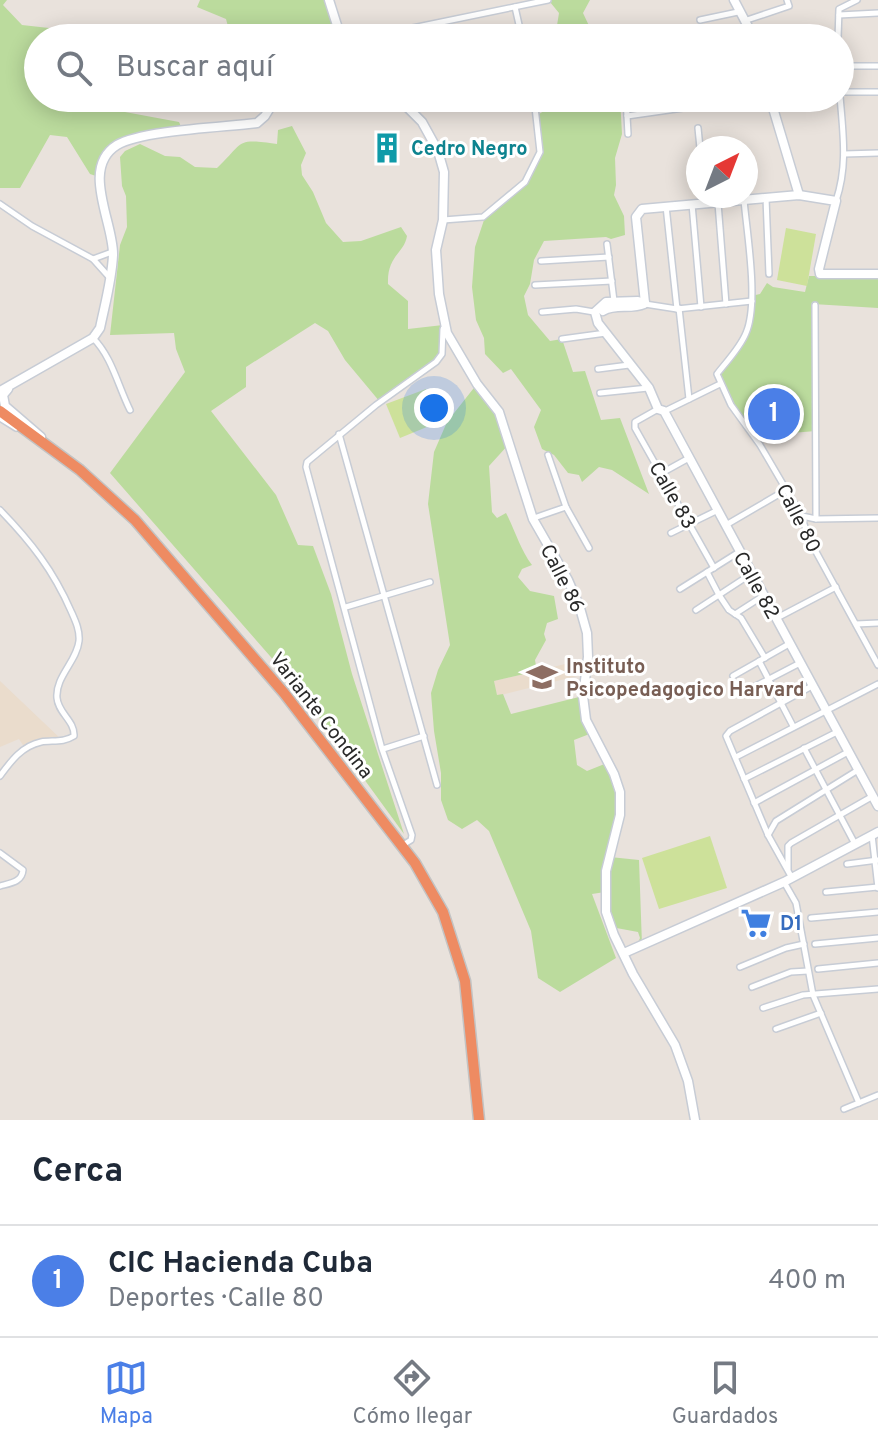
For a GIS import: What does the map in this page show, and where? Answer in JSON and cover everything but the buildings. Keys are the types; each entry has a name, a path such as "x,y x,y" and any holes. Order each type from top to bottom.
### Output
{"highway":[{"name":"Variante Condina","path":"0,411 80,470 135,520 265,671 403,845 434,895 457,949 465,981 479,1120"}],"main road":[{"path":"329,0 337,24"},
{"path":"734,0 745,24"},
{"path":"51,448 34,429 5,406 3,395 4,390 93,338 100,328 113,252 99,177 104,159 116,146 134,139 257,123 265,112"},
{"name":"Calle 86","path":"413,112 438,151 444,172 443,220 436,242 442,320 457,353 499,412 533,519 568,580 587,633 588,657 583,696 586,720 620,792 621,807 606,871 605,903 614,935 641,989 675,1045 688,1081 695,1120"},
{"path":"774,112 799,195"},
{"path":"758,199 799,195 835,202 820,274 878,274"},
{"path":"645,303 638,212 686,204"},
{"path":"595,312 600,305 614,301 645,303"},
{"path":"606,332 600,318 604,309 645,303"},
{"name":"Calle 82","path":"595,312 598,323 649,388 878,806"},
{"path":"624,953 875,834"}],"street":[{"path":"432,24 548,0"},
{"path":"743,21 789,6 787,0"},
{"path":"839,24 839,9 857,0"},
{"path":"515,7 519,24"},
{"path":"700,20 738,12"},
{"path":"839,15 878,13"},
{"path":"854,66 878,66"},
{"path":"854,93 878,92"},
{"path":"443,220 483,217 525,182 540,152 536,112"},
{"path":"627,112 628,134"},
{"path":"627,116 653,112"},
{"path":"835,202 843,177 841,112"},
{"path":"698,128 699,136"},
{"path":"844,154 878,153"},
{"path":"766,198 769,274"},
{"path":"0,204 32,226 93,259 110,279"},
{"path":"666,206 689,399"},
{"path":"692,208 701,307"},
{"path":"718,208 726,304"},
{"path":"645,303 678,308 752,301 745,208"},
{"path":"607,244 614,301"},
{"path":"93,259 113,252"},
{"path":"541,261 609,257"},
{"path":"535,285 612,281"},
{"name":"Calle 80","path":"752,301 747,331 717,374 720,384 801,515 809,539 878,665"},
{"path":"815,305 816,519"},
{"path":"542,312 576,309 595,312"},
{"path":"403,845 411,840 412,835 382,749 306,467 307,462 339,434 436,362 443,347 442,320"},
{"path":"562,339 606,332"},
{"path":"93,338 108,356 117,386 130,410"},
{"path":"598,369 630,364"},
{"path":"661,410 720,384"},
{"path":"600,393 649,388"},
{"name":"Calle 83","path":"661,410 635,422 635,428 714,568"},
{"path":"0,418 31,434"},
{"path":"339,434 437,785"},
{"path":"548,455 566,507 589,548"},
{"path":"660,474 689,458"},
{"path":"725,526 786,490"},
{"path":"533,519 566,507"},
{"path":"0,510 57,579 79,636 76,652 57,694 57,701 73,727 74,736 68,740 41,742 22,750 0,776"},
{"path":"671,533 716,511"},
{"path":"801,515 816,519 878,518"},
{"path":"680,589 739,552"},
{"path":"707,572 719,595 741,618 793,726"},
{"path":"696,610 751,574"},
{"path":"346,607 430,582"},
{"path":"776,619 836,587"},
{"path":"735,614 763,596"},
{"path":"856,624 878,623"},
{"path":"733,676 789,644"},
{"path":"746,691 800,663"},
{"path":"736,757 878,684"},
{"path":"812,686 726,736 788,877 796,903 813,995 859,1103"},
{"path":"744,779 837,732"},
{"path":"382,749 424,736"},
{"path":"804,748 856,845"},
{"path":"754,803 848,752"},
{"path":"768,835 776,821 858,770"},
{"path":"788,877 788,846 791,843 873,796"},
{"path":"826,892 878,887 875,834"},
{"path":"0,853 23,870 19,881 0,886"},
{"path":"847,864 876,860"},
{"path":"811,918 878,912"},
{"path":"815,944 878,938"},
{"path":"740,967 804,944"},
{"path":"818,969 878,963"},
{"path":"752,987 791,972 808,971"},
{"path":"763,1008 803,995 878,989"},
{"path":"776,1029 821,1013"},
{"path":"844,1109 878,1095"}],"shaded area":[{"name":"Instituto Psicopedagogico Harvard","path":"586,659 585,674 497,696 494,681"},
{"path":"0,681 63,741 41,742 25,748 19,739 0,747"}],"green space":[{"path":"0,0 7,0 3,5 24,25 24,112 125,112 179,122 183,131 120,144 105,159 99,177 90,174 67,137 50,135 20,188 0,188"},
{"path":"200,0 327,0 335,24 227,24 226,19 197,7"},
{"path":"590,0 583,13 588,24 557,24 559,13 550,2"},
{"path":"542,112 621,112 622,134 615,158 614,195 624,216 625,235 611,239 544,241 534,260 530,284 524,296 528,315 550,341 562,339 573,372 585,371 601,420 620,418 649,494 612,470 599,467 582,482 579,475 568,473 554,455 542,449 534,427 541,410 511,369 503,373 485,354 472,287 475,247 484,220 502,199 525,182 541,156 536,116"},
{"path":"292,126 306,153 301,165 302,175 326,223 343,242 361,241 401,227 407,236 390,267 388,284 408,301 408,329 443,325 440,357 380,402 345,360 328,331 315,323 246,367 246,387 211,411 276,495 298,545 313,546 331,594 352,674 404,834 297,687 110,473 185,372 176,349 174,333 110,335 120,245 127,227 120,157 140,144 165,156 180,157 195,167 217,168 241,144 277,144 278,130"},
{"path":"786,228 816,234 807,286 777,280"},
{"path":"809,276 878,276 878,308 813,304 816,431 791,433 791,395 757,395 756,433 753,434 731,405 717,374 748,336 751,296 760,294 767,283 773,287 805,292"},
{"path":"477,384 490,398 509,444 489,466 492,512 497,518 506,513 532,565 522,569 518,577 530,591 554,596 558,619 547,623 546,640 535,660 537,671 494,681 497,695 503,694 511,714 583,696 592,733 574,740 577,765 587,771 607,763 621,798 610,857 639,860 642,945 636,947 640,938 638,932 611,927 605,892 592,894 616,958 560,992 538,978 531,931 489,831 477,820 462,829 448,820 441,800 441,773 431,693 450,645 428,504 434,452 447,422"},
{"path":"426,389 439,422 400,438 386,404"},
{"path":"756,395 791,395 791,433 756,433"},
{"path":"710,836 727,888 659,909 642,858"}],"place":[{"name":"Cedro Negro","path":"387,148"},
{"name":"CIC Hacienda Cuba","path":"774,414"},
{"name":"Instituto Psicopedagogico Harvard","path":"542,677"},
{"name":"D1","path":"756,923"}]}
